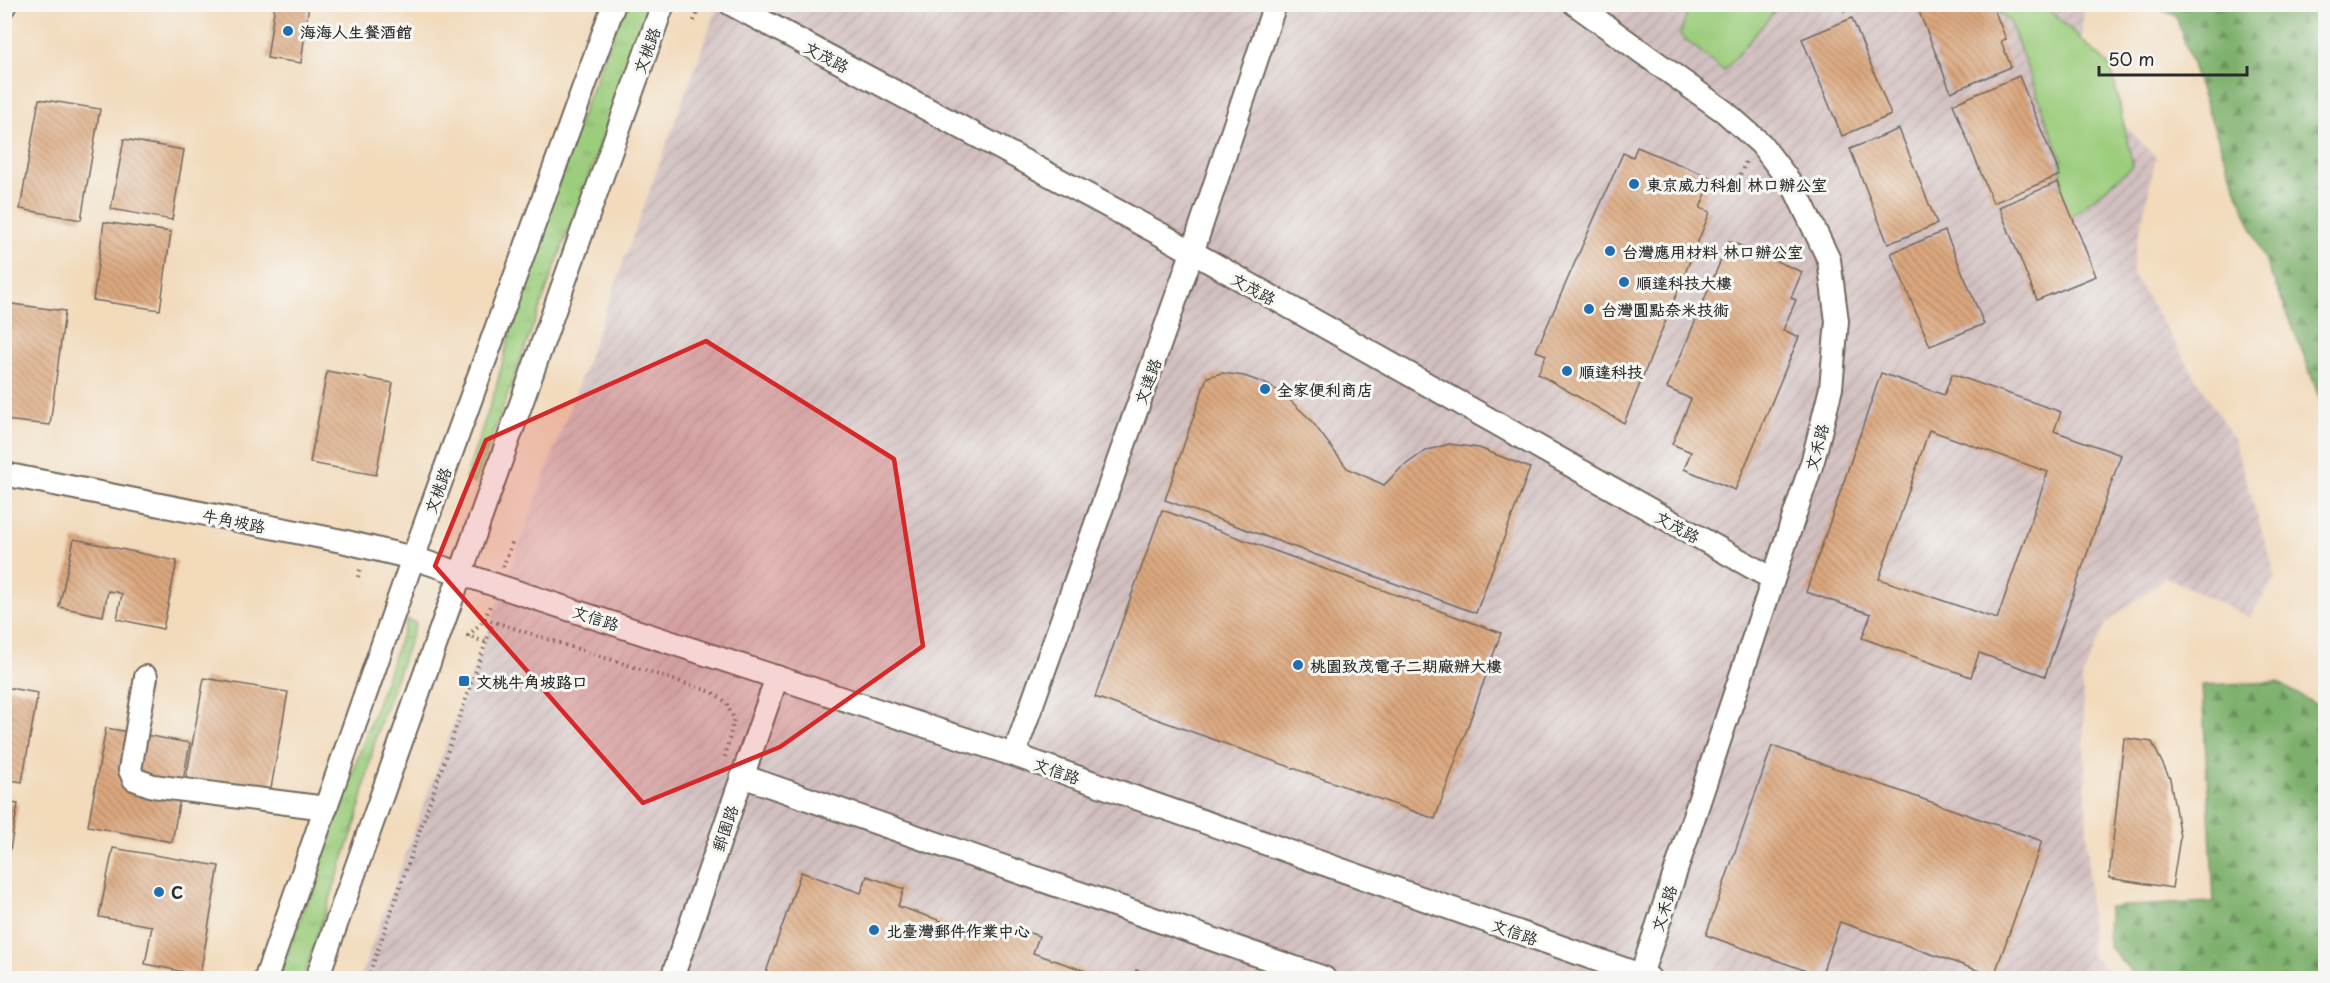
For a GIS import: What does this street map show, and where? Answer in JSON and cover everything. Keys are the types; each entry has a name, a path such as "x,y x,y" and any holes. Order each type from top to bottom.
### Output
{"street":[{"name":"文桃路","path":"266,978 413,558 615,4"},
{"name":"文桃路","path":"317,978 663,4"},
{"name":"文茂路","path":"731,4 1192,254 1773,579"},
{"name":"文達路","path":"1014,755 1192,254 1275,4"},
{"name":"文禾路","path":"1575,4 1725,112 1761,144 1795,189 1829,260 1837,321 1831,388 1813,460 1644,978"},
{"name":"牛角坡路","path":"4,474 342,541 413,558 461,573"},
{"name":"文信路","path":"461,573 1014,755 1644,978"},
{"path":"146,677 130,770 134,779 153,786 326,808"},
{"name":"郵園路","path":"672,978 777,677"},
{"path":"742,776 1324,978"}],"path":[{"path":"694,21 701,4"},
{"path":"1738,180 1746,161"},
{"path":"468,636 485,619 712,692 726,702 734,719 724,760"},
{"path":"368,978 493,622"},
{"path":"441,628 485,642"}],"highlighted area":[{"path":"706,341 894,459 923,646 780,747 643,803 435,566 486,440"}],"shaded area":[{"path":"718,5 2084,5 2078,79 2156,157 2131,271 2234,440 2276,578 2249,617 2166,577 2106,623 2082,678 2091,954 2114,978 360,978"}],"green space":[{"path":"1690,4 1780,5 1724,71 1680,35"},
{"path":"625,5 652,5 475,483 465,480 496,388 520,295 585,106"},
{"path":"1990,5 2044,5 2111,67 2133,166 2062,224 2061,158 2010,22"},
{"path":"2149,5 2325,5 2325,416 2206,106 2176,16"},
{"path":"407,620 416,623 377,732 357,819 303,978 279,978"},
{"path":"2277,682 2325,710 2325,978 2137,978 2108,946 2109,907 2214,902 2202,685"}],"building":[{"name":"海海人生餐酒館","path":"275,4 309,4 301,63 267,58"},
{"path":"1842,4 1860,4 1860,5 1844,11"},
{"path":"1916,4 1992,4 2006,39 2001,41 2011,67 1951,92"},
{"path":"1852,18 1891,115 1842,136 1802,39"},
{"path":"2019,76 2060,175 1993,203 1953,104"},
{"path":"39,99 100,109 81,220 20,209"},
{"path":"1899,129 1937,224 1888,244 1850,149"},
{"path":"124,139 184,150 172,220 111,209"},
{"name":"順達科技大樓","path":"1637,147 1712,178 1700,208 1710,212 1624,423 1538,374 1546,355 1536,351 1623,153 1633,157"},
{"path":"2058,182 2096,276 2037,300 1999,207"},
{"path":"104,222 171,232 160,310 93,300"},
{"path":"1945,231 1984,324 1930,346 1891,253"},
{"path":"1729,241 1802,272 1791,298 1796,300 1783,330 1799,337 1735,490 1684,469 1691,452 1672,444 1691,399 1667,388"},
{"path":"4,303 65,311 50,425 4,420"},
{"path":"327,371 393,383 376,475 310,463"},
{"path":"1222,373 1244,376 1281,392 1310,419 1347,468 1384,485 1401,468 1425,451 1449,444 1479,448 1530,468 1476,613 1165,500 1207,377"},
{"path":"1881,373 1944,395 1952,374 2061,412 2054,431 2121,455 2045,676 1979,653 1971,677 1862,638 1871,614 1806,592","holes":["1929,430 2048,472 1997,619 1879,579"]},
{"name":"桃園致茂電子二期廠辦大樓","path":"1162,510 1501,633 1435,819 1095,697"},
{"path":"74,539 177,561 163,629 117,619 122,594 116,592 108,591 103,616 59,607"},
{"path":"204,678 288,692 270,794 186,779"},
{"path":"4,687 38,693 22,782 4,779"},
{"path":"106,728 190,743 172,842 88,826"},
{"path":"2124,738 2152,742 2170,779 2180,837 2172,888 2109,878"},
{"path":"1772,746 2042,841 1994,976 1840,922 1821,976 1706,935"},
{"path":"4,802 18,804 6,873 4,873"},
{"name":"C","path":"113,848 219,866 200,975 145,964 152,926 99,917"},
{"name":"北臺灣郵件作業中心","path":"801,872 861,893 867,876 904,889 898,906 996,940 1002,924 1039,936 1033,953 1106,978 764,978"},
{"path":"1136,970 1159,978 1133,978"}],"place":[{"name":"海海人生餐酒館","path":"288,31"},
{"name":"東京威力科創 林口辦公室","path":"1634,184"},
{"name":"台灣應用材料 林口辦公室","path":"1610,251"},
{"name":"順達科技大樓","path":"1624,282"},
{"name":"台灣圓點奈米技術","path":"1589,309"},
{"name":"順達科技","path":"1567,371"},
{"name":"全家便利商店","path":"1265,389"},
{"name":"桃園致茂電子二期廠辦大樓","path":"1298,665"},
{"name":"文桃牛角坡路口","path":"464,681"},
{"name":"C","path":"159,892"},
{"name":"北臺灣郵件作業中心","path":"874,930"}]}
